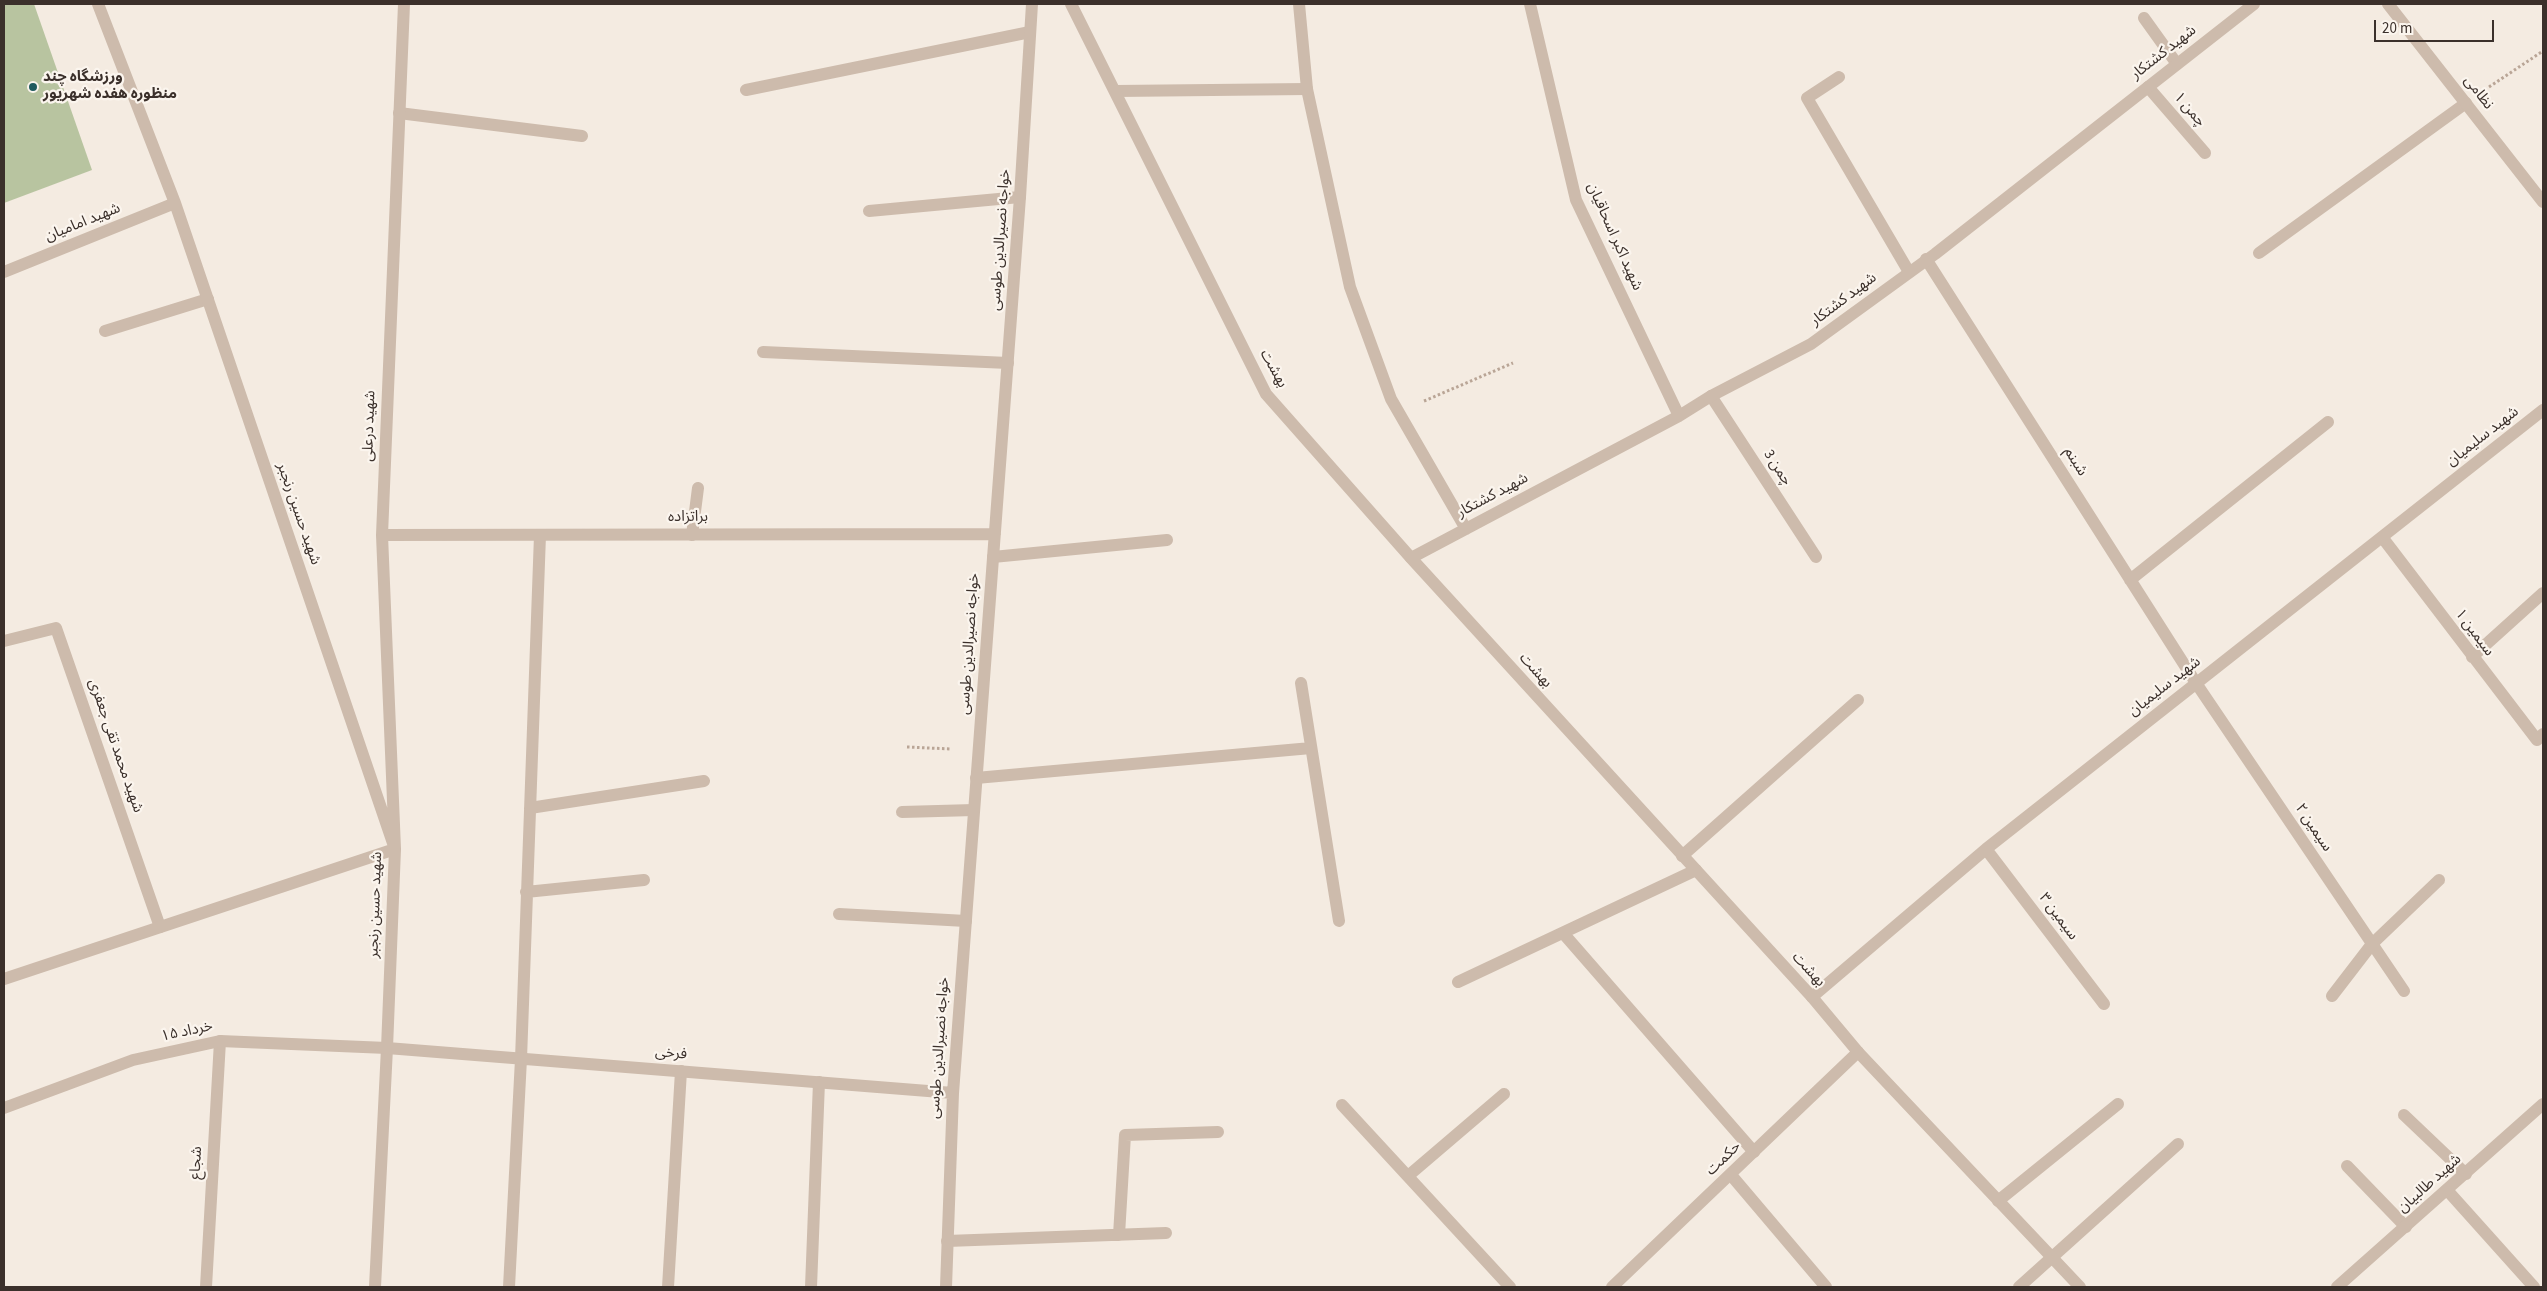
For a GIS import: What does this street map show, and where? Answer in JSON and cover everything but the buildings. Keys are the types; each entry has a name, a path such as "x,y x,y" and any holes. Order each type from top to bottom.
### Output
{"street":[{"name":"شهید حسین رنجبر","path":"98,4 175,204 395,849 387,1048 374,1287"},
{"name":"شهید درعلی","path":"395,849 382,535 404,4"},
{"name":"خواجه نصیرالدین طوسی","path":"946,1287 953,1093 1008,363 1032,4"},
{"name":"بهشت","path":"1071,4 1266,394 1411,558 1812,997 1858,1052 2080,1287"},
{"path":"1299,4 1307,89 1350,287 1391,399 1466,529"},
{"name":"شهید اکبر اسحاقیان","path":"1530,4 1576,200 1679,416"},
{"name":"شهید کشتکار","path":"1411,558 1679,416 1710,396 1811,344 1926,259 2254,4"},
{"name":"نظامی","path":"2388,4 2543,202"},
{"path":"2144,18 2178,64"},
{"path":"746,90 1030,32"},
{"path":"1839,77 1807,98 1909,272"},
{"name":"چمن ۱","path":"2148,87 2205,154"},
{"path":"1116,91 1307,89"},
{"path":"2259,253 2466,103"},
{"path":"399,113 582,136"},
{"path":"869,211 1020,196"},
{"name":"شهید امامیان","path":"4,272 175,204"},
{"name":"شبنم","path":"1926,259 2196,683"},
{"path":"105,331 208,299"},
{"path":"763,352 1008,363"},
{"name":"چمن 3","path":"1710,396 1816,557"},
{"name":"شهید سلیمیان","path":"1812,997 1986,849 2543,410"},
{"path":"2130,580 2328,422"},
{"path":"692,535 698,488"},
{"name":"براتزاده","path":"382,535 995,534"},
{"path":"509,1287 521,1059 540,535"},
{"name":"سیمین ۱","path":"2382,537 2537,740 2543,734"},
{"path":"993,557 1167,540"},
{"path":"2472,657 2543,593"},
{"name":"شهید محمد تقی جعفری","path":"4,641 56,628 160,927"},
{"path":"1301,683 1339,921"},
{"name":"سیمین ۲","path":"2196,683 2404,992"},
{"path":"1682,856 1858,700"},
{"path":"976,778 1311,748"},
{"path":"530,808 704,780"},
{"path":"902,812 974,810"},
{"path":"4,979 395,849"},
{"name":"سیمین ۳","path":"1986,849 2104,1004"},
{"path":"1458,982 1696,870"},
{"path":"526,892 644,880"},
{"path":"2332,996 2372,944 2439,880"},
{"path":"839,914 966,921"},
{"path":"1563,932 1754,1152"},
{"name":"۱۵ خرداد","path":"4,1108 133,1060 220,1041 387,1048"},
{"name":"شجاع","path":"206,1287 220,1041"},
{"name":"فرخی","path":"387,1048 953,1093"},
{"name":"حکمت","path":"1612,1287 1858,1052"},
{"path":"668,1287 681,1071"},
{"path":"811,1287 819,1082"},
{"path":"1408,1176 1504,1094"},
{"path":"1342,1104 1510,1287"},
{"path":"1998,1201 2118,1104"},
{"name":"شهید طالبیان","path":"2337,1287 2543,1104"},
{"path":"2404,1115 2466,1174"},
{"path":"1119,1235 1125,1135 1218,1132"},
{"path":"2019,1287 2178,1144"},
{"path":"2347,1166 2406,1227"},
{"path":"1731,1175 1826,1287"},
{"path":"2447,1190 2534,1287"},
{"path":"947,1241 1166,1233"}],"path":[{"path":"2466,103 2543,51"},
{"path":"1398,412 1513,362"},
{"path":"907,747 979,750"}],"green space":[{"name":"ورزشگاه چند منظوره هفده شهریور","path":"4,4 34,4 92,170 4,203"}],"place":[{"name":"ورزشگاه چند منظوره هفده شهریور","path":"33,87"}]}
